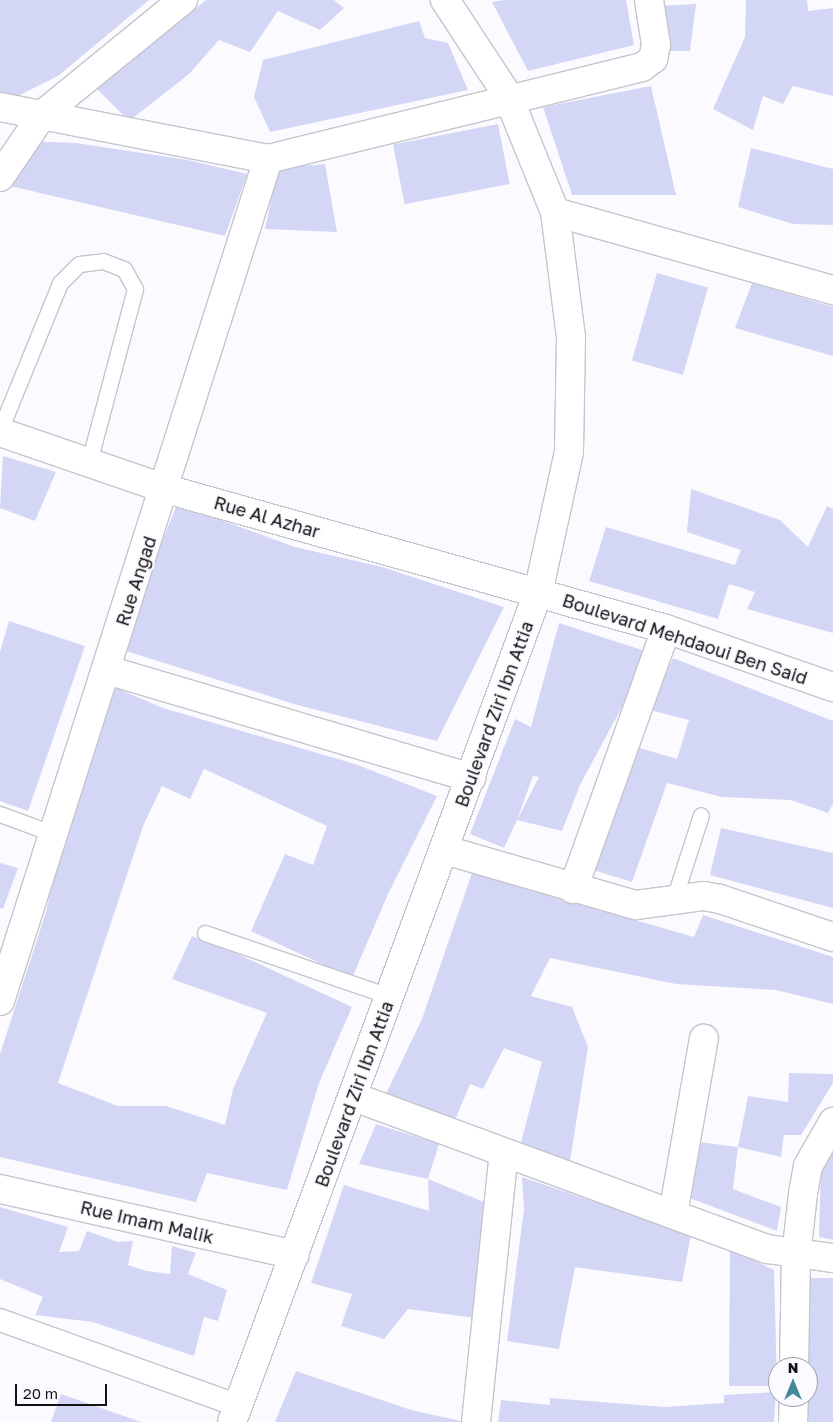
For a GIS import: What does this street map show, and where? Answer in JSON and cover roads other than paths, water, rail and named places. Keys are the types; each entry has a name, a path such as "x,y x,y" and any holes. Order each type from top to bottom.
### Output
{"street":[{"path":"0,177 43,114 183,0"},
{"name":"Boulevard Ziri Ibn Attia","path":"236,1414 538,593 569,452 572,396 571,336 555,212 508,96 446,0"},
{"path":"0,107 268,159 508,96 642,67 654,60 649,0"},
{"name":"Rue Angad","path":"0,1001 166,489 268,159"},
{"path":"555,212 833,290"},
{"name":"Rue Al Azhar","path":"0,431 166,489 538,593"},
{"name":"Boulevard Mehdaoui Ben Said","path":"538,593 666,630 833,687"},
{"path":"573,888 666,630"},
{"path":"108,670 471,778"},
{"path":"445,850 636,905 673,902 704,896 720,899 833,937"},
{"path":"673,1214 704,1039"},
{"path":"354,1097 767,1249 796,1256 833,1258"},
{"path":"794,1357 796,1256 808,1166 833,1122"},
{"path":"476,1422 504,1153"},
{"name":"Rue Imam Malik","path":"0,1189 295,1255"},
{"path":"0,1320 236,1414"},
{"path":"793,1422 794,1407"}],"lane":[{"path":"0,431 60,282 79,264 103,261 124,269 136,289 89,462"},
{"path":"0,814 54,834"},
{"path":"673,902 701,814"},
{"path":"205,933 389,996"}]}
